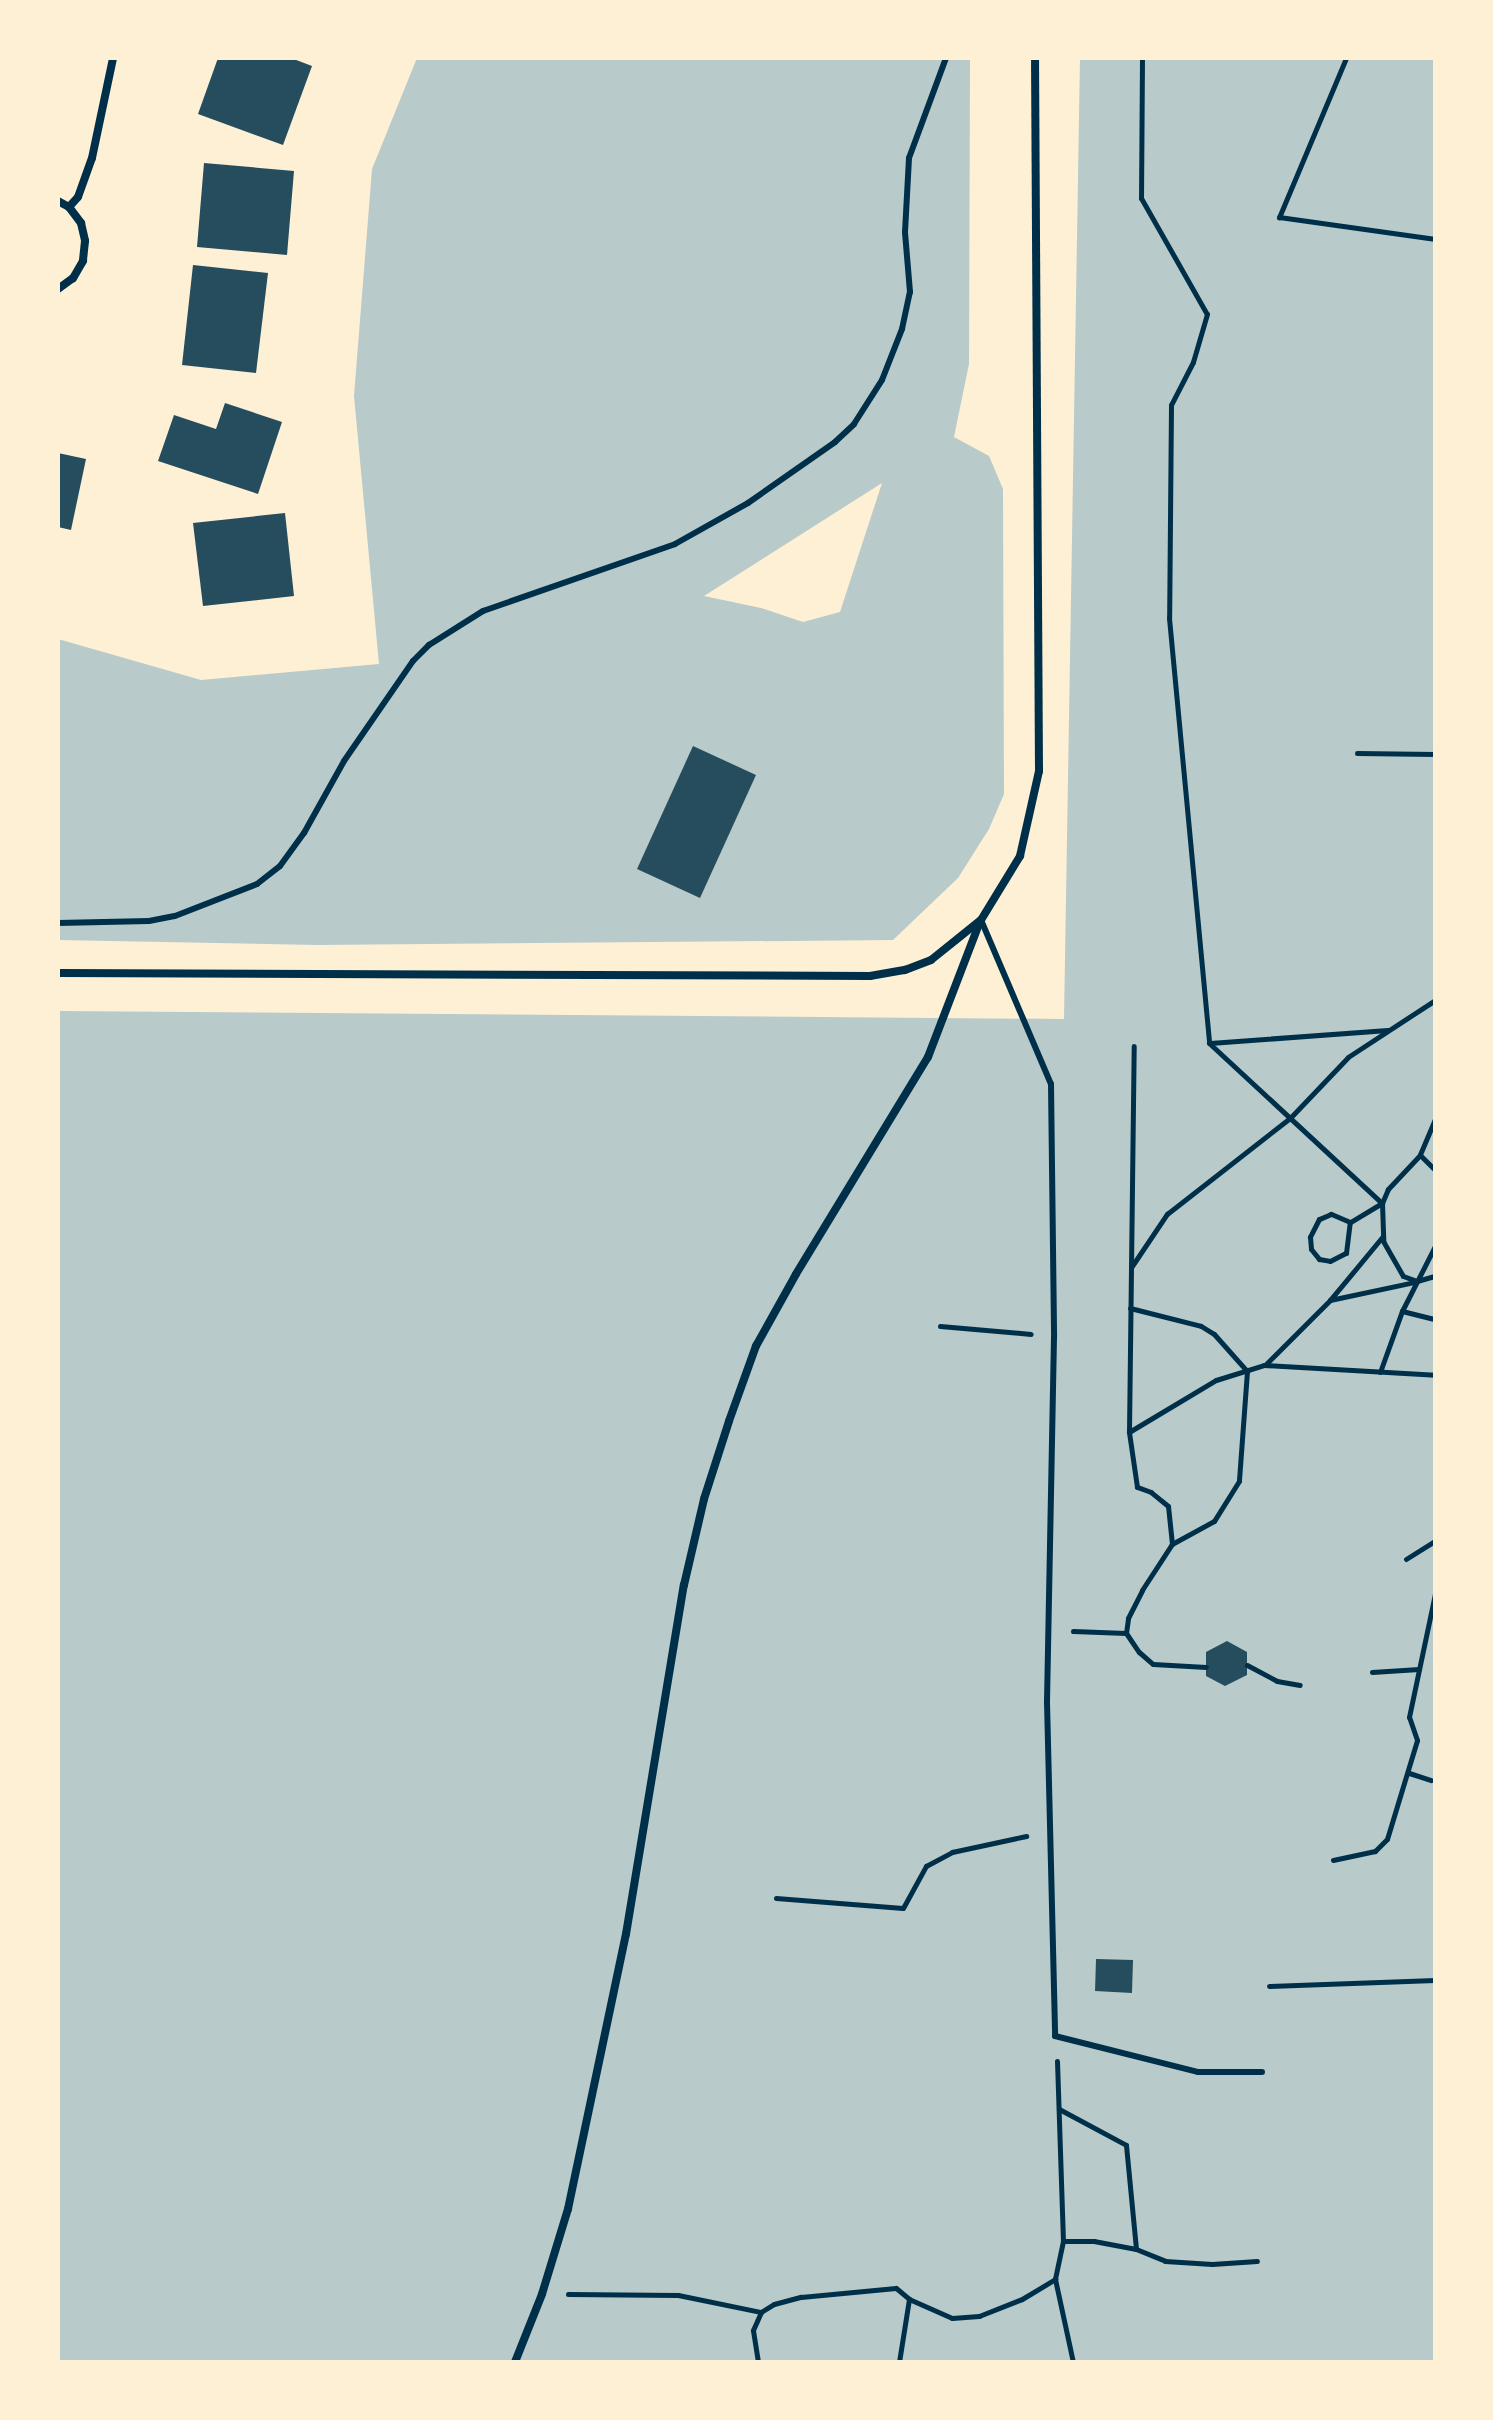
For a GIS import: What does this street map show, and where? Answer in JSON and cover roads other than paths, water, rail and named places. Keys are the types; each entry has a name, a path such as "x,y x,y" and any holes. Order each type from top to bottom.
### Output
{"street":[{"path":"69,207 78,197 92,158 113,58"},
{"path":"515,2362 542,2294 568,2209 626,1934 684,1585 725,1434 763,1334 928,1057 981,920 1020,856 1039,771 1035,58"},
{"path":"58,201 69,207 81,223 85,241 83,261 73,278 58,289"},
{"path":"58,973 870,976 905,970 931,960 981,920"}],"lane":[{"path":"58,923 149,921 175,916 257,884 280,866 304,833 353,748 413,661 429,645 483,611 675,544 748,503 835,442 854,424 882,380 902,329 910,292 905,232 909,158 946,58"},
{"path":"981,920 1051,1084 1054,1337 1048,1630 1055,2036 1198,2072 1262,2072"}]}
